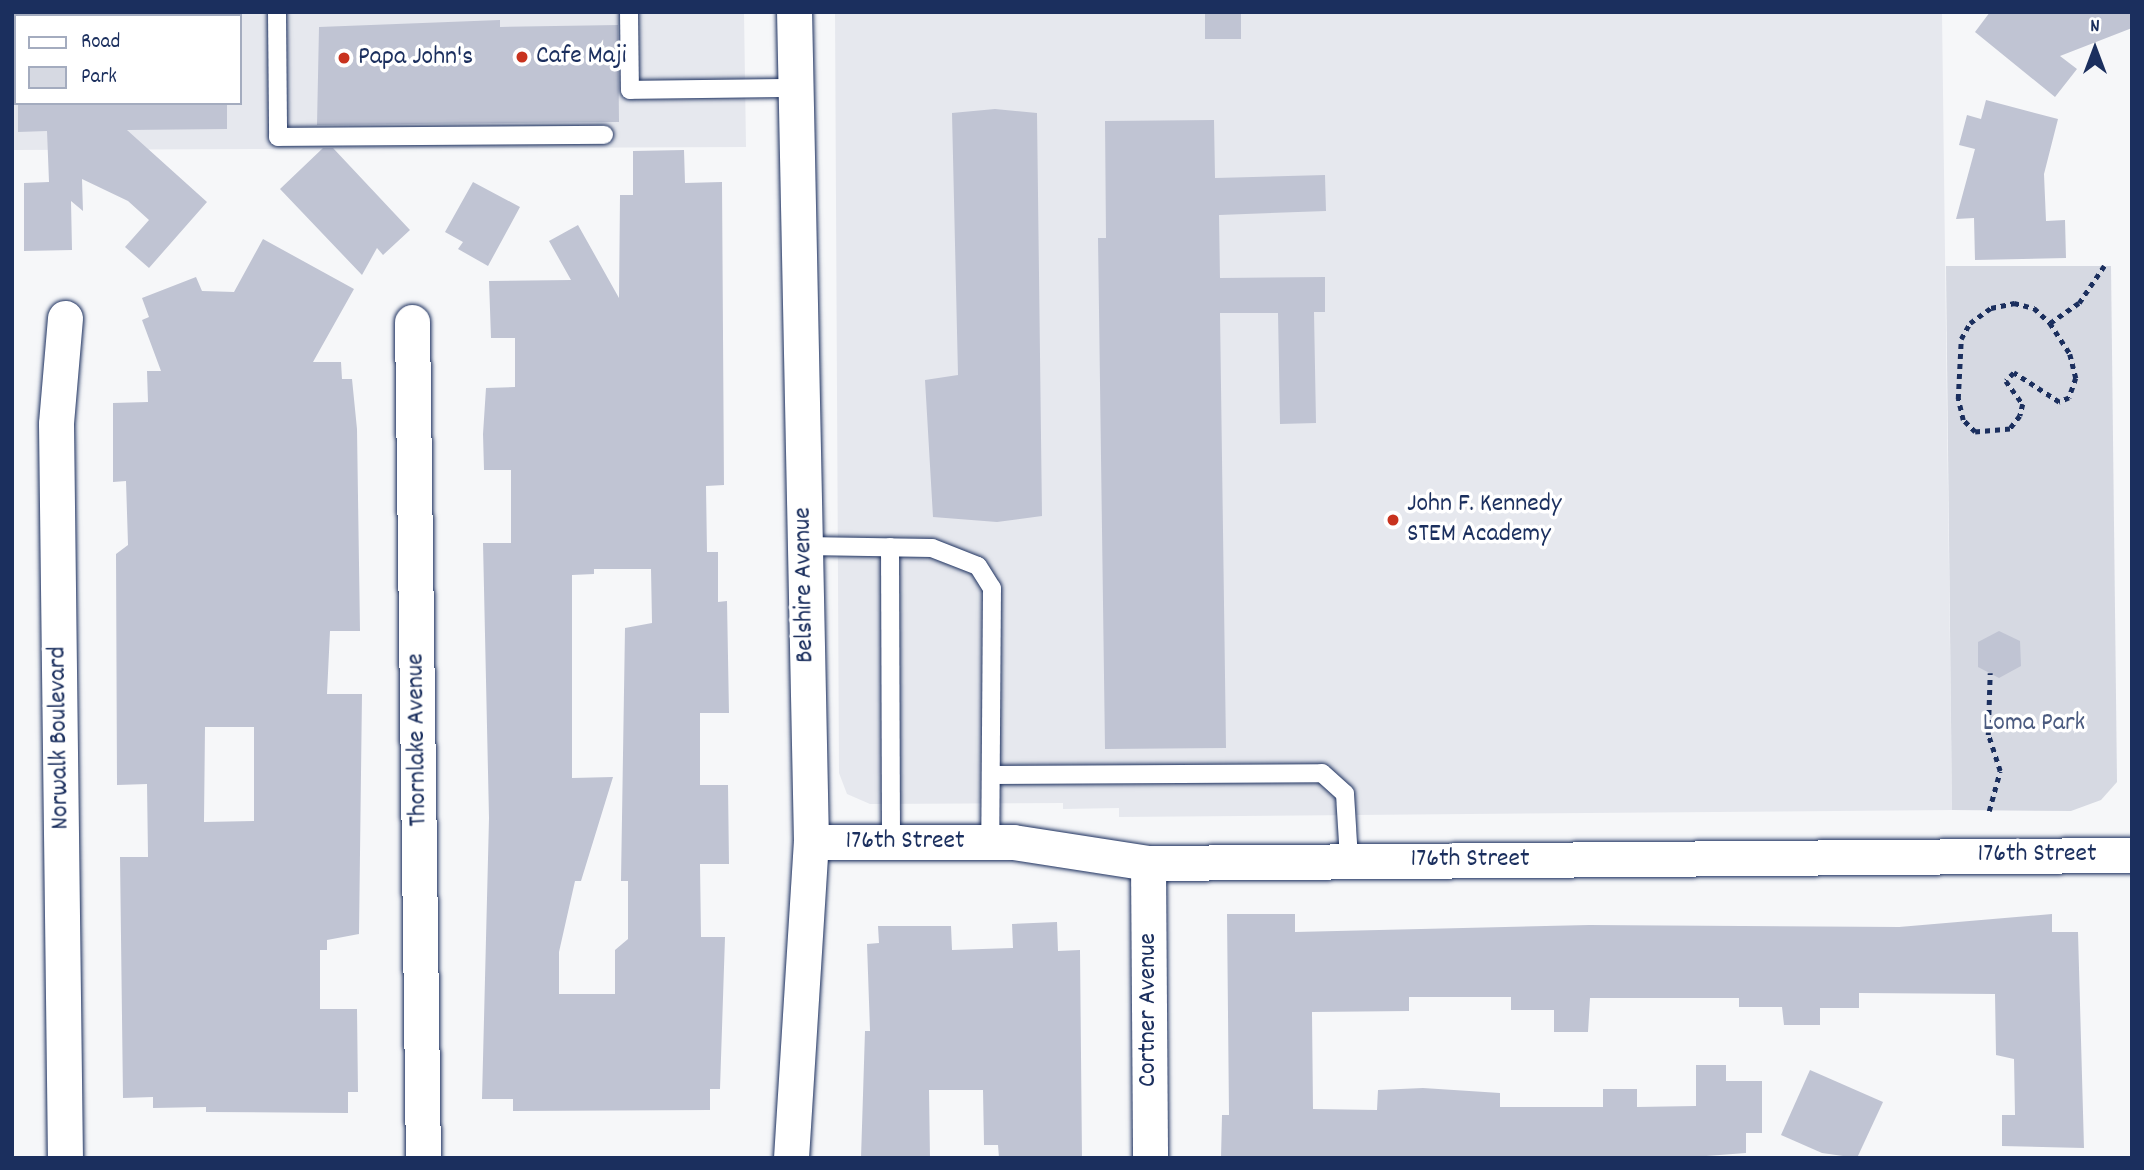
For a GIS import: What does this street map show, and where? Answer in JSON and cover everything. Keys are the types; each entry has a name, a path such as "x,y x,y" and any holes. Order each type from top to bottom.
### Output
{"street":[{"name":"Belshire Avenue","path":"791,1158 811,842 794,12"},
{"name":"Norwalk Boulevard","path":"65,318 56,424 65,1158"},
{"name":"Thornlake Avenue","path":"412,322 423,1158"},
{"name":"176th Street","path":"811,842 990,843 1148,863 2132,855"},
{"name":"Cortner Avenue","path":"1148,863 1150,1158"}],"lane":[{"path":"277,12 278,137 604,135"},
{"path":"629,12 630,90 795,88"},
{"path":"804,546 890,547 955,554 978,566 992,588 990,843"},
{"path":"890,547 891,841"},
{"path":"991,775 1322,773 1345,794 1349,860"}],"path":[{"path":"2050,323 2079,303 2104,266"},
{"path":"2014,303 2034,308 2050,323 2070,354 2076,378 2069,398 2059,402 2014,373 2006,381 2023,404 2020,416 2001,432 1975,432 1962,420 1958,399 1961,339 1970,323 1991,308 2014,303"},
{"path":"1989,811 2000,771 1986,723 1990,673"}],"shaded area":[{"path":"12,12 744,12 746,147 14,150"},
{"name":"John F. Kennedy STEM Academy","path":"835,12 1942,12 1952,810 1119,817 1119,808 1063,809 1063,803 870,804 847,794 839,773"}],"green space":[{"name":"Loma Park","path":"1946,266 2111,266 2117,782 2101,800 2071,811 1952,810"}],"building":[{"path":"1205,12 1241,12 1241,39 1205,39"},
{"path":"1990,12 2132,12 2132,28 2060,56 2077,69 2055,97 1975,32"},
{"path":"500,20 500,27 618,25 619,122 317,125 319,27"},
{"path":"1986,100 2058,119 2044,174 2046,221 2065,220 2066,258 1975,260 1974,218 1956,219 1975,149 1959,145 1967,115 1981,119"},
{"path":"18,105 227,105 227,129 127,130 207,202 149,268 125,247 149,220 128,201 82,179 83,211 71,201 72,250 24,251 24,183 49,182 47,131 18,132"},
{"path":"995,109 1037,113 1042,516 997,522 933,517 925,380 958,375 952,113"},
{"path":"1214,120 1215,178 1325,175 1326,211 1219,215 1220,278 1325,277 1325,312 1314,312 1316,423 1280,424 1278,313 1220,313 1226,748 1105,749 1098,238 1106,238 1105,121"},
{"path":"323,148 333,148 410,230 383,255 377,248 362,275 280,189"},
{"path":"684,150 685,183 722,182 724,485 706,486 707,552 718,552 718,602 727,601 729,713 700,713 700,785 728,785 729,864 700,864 701,937 725,937 720,1089 710,1089 710,1110 513,1111 513,1099 482,1099 489,818 483,543 511,543 511,470 484,470 483,434 486,388 515,387 515,338 491,338 489,281 571,280 549,241 578,225 619,298 620,195 633,195 633,151","holes":["594,569 651,569 652,623 625,628 621,881 628,881 628,939 615,950 615,994 559,994 559,952 575,881 581,881 613,777 572,778 572,575 594,574"]},
{"path":"473,182 520,207 488,266 458,249 463,242 445,232"},
{"path":"263,239 354,289 313,362 341,362 342,379 352,379 357,429 360,631 330,631 327,694 362,694 359,934 327,940 327,950 320,950 320,1009 357,1009 358,1092 348,1092 348,1113 206,1112 206,1107 153,1108 153,1097 123,1098 120,857 148,857 147,784 117,785 116,554 128,545 126,481 113,482 113,403 148,402 147,371 161,371 142,320 149,317 142,298 196,277 202,291 234,292","holes":["205,727 254,727 254,821 204,822"]},
{"path":"1999,631 2020,641 2021,666 1999,678 1978,667 1978,642"},
{"path":"1227,914 1295,914 1295,932 1589,925 1899,927 2052,914 2052,932 2078,932 2084,1148 2002,1146 2002,1115 2015,1115 2014,1059 1996,1055 1995,994 1859,993 1859,1008 1820,1008 1820,1025 1784,1025 1782,1007 1739,1007 1739,998 1590,998 1588,1032 1554,1032 1554,1010 1511,1010 1511,997 1409,997 1409,1011 1312,1012 1313,1109 1377,1110 1378,1090 1423,1088 1500,1093 1500,1107 1603,1107 1603,1089 1637,1089 1637,1107 1696,1106 1696,1065 1726,1065 1726,1081 1762,1081 1762,1133 1746,1133 1746,1153 1680,1158 1221,1158 1222,1115 1229,1115"},
{"path":"1057,922 1058,951 1080,950 1082,1158 999,1158 998,1145 984,1145 983,1090 929,1090 930,1158 861,1158 865,1031 870,1031 867,944 879,943 878,926 951,926 952,950 1013,948 1012,924"},
{"path":"1810,1070 1883,1102 1857,1158 1822,1153 1781,1135"}],"place":[{"name":"Cafe Maji","path":"522,57"},
{"name":"Papa John's","path":"344,58"},
{"name":"John F. Kennedy STEM Academy","path":"1393,520"}]}
